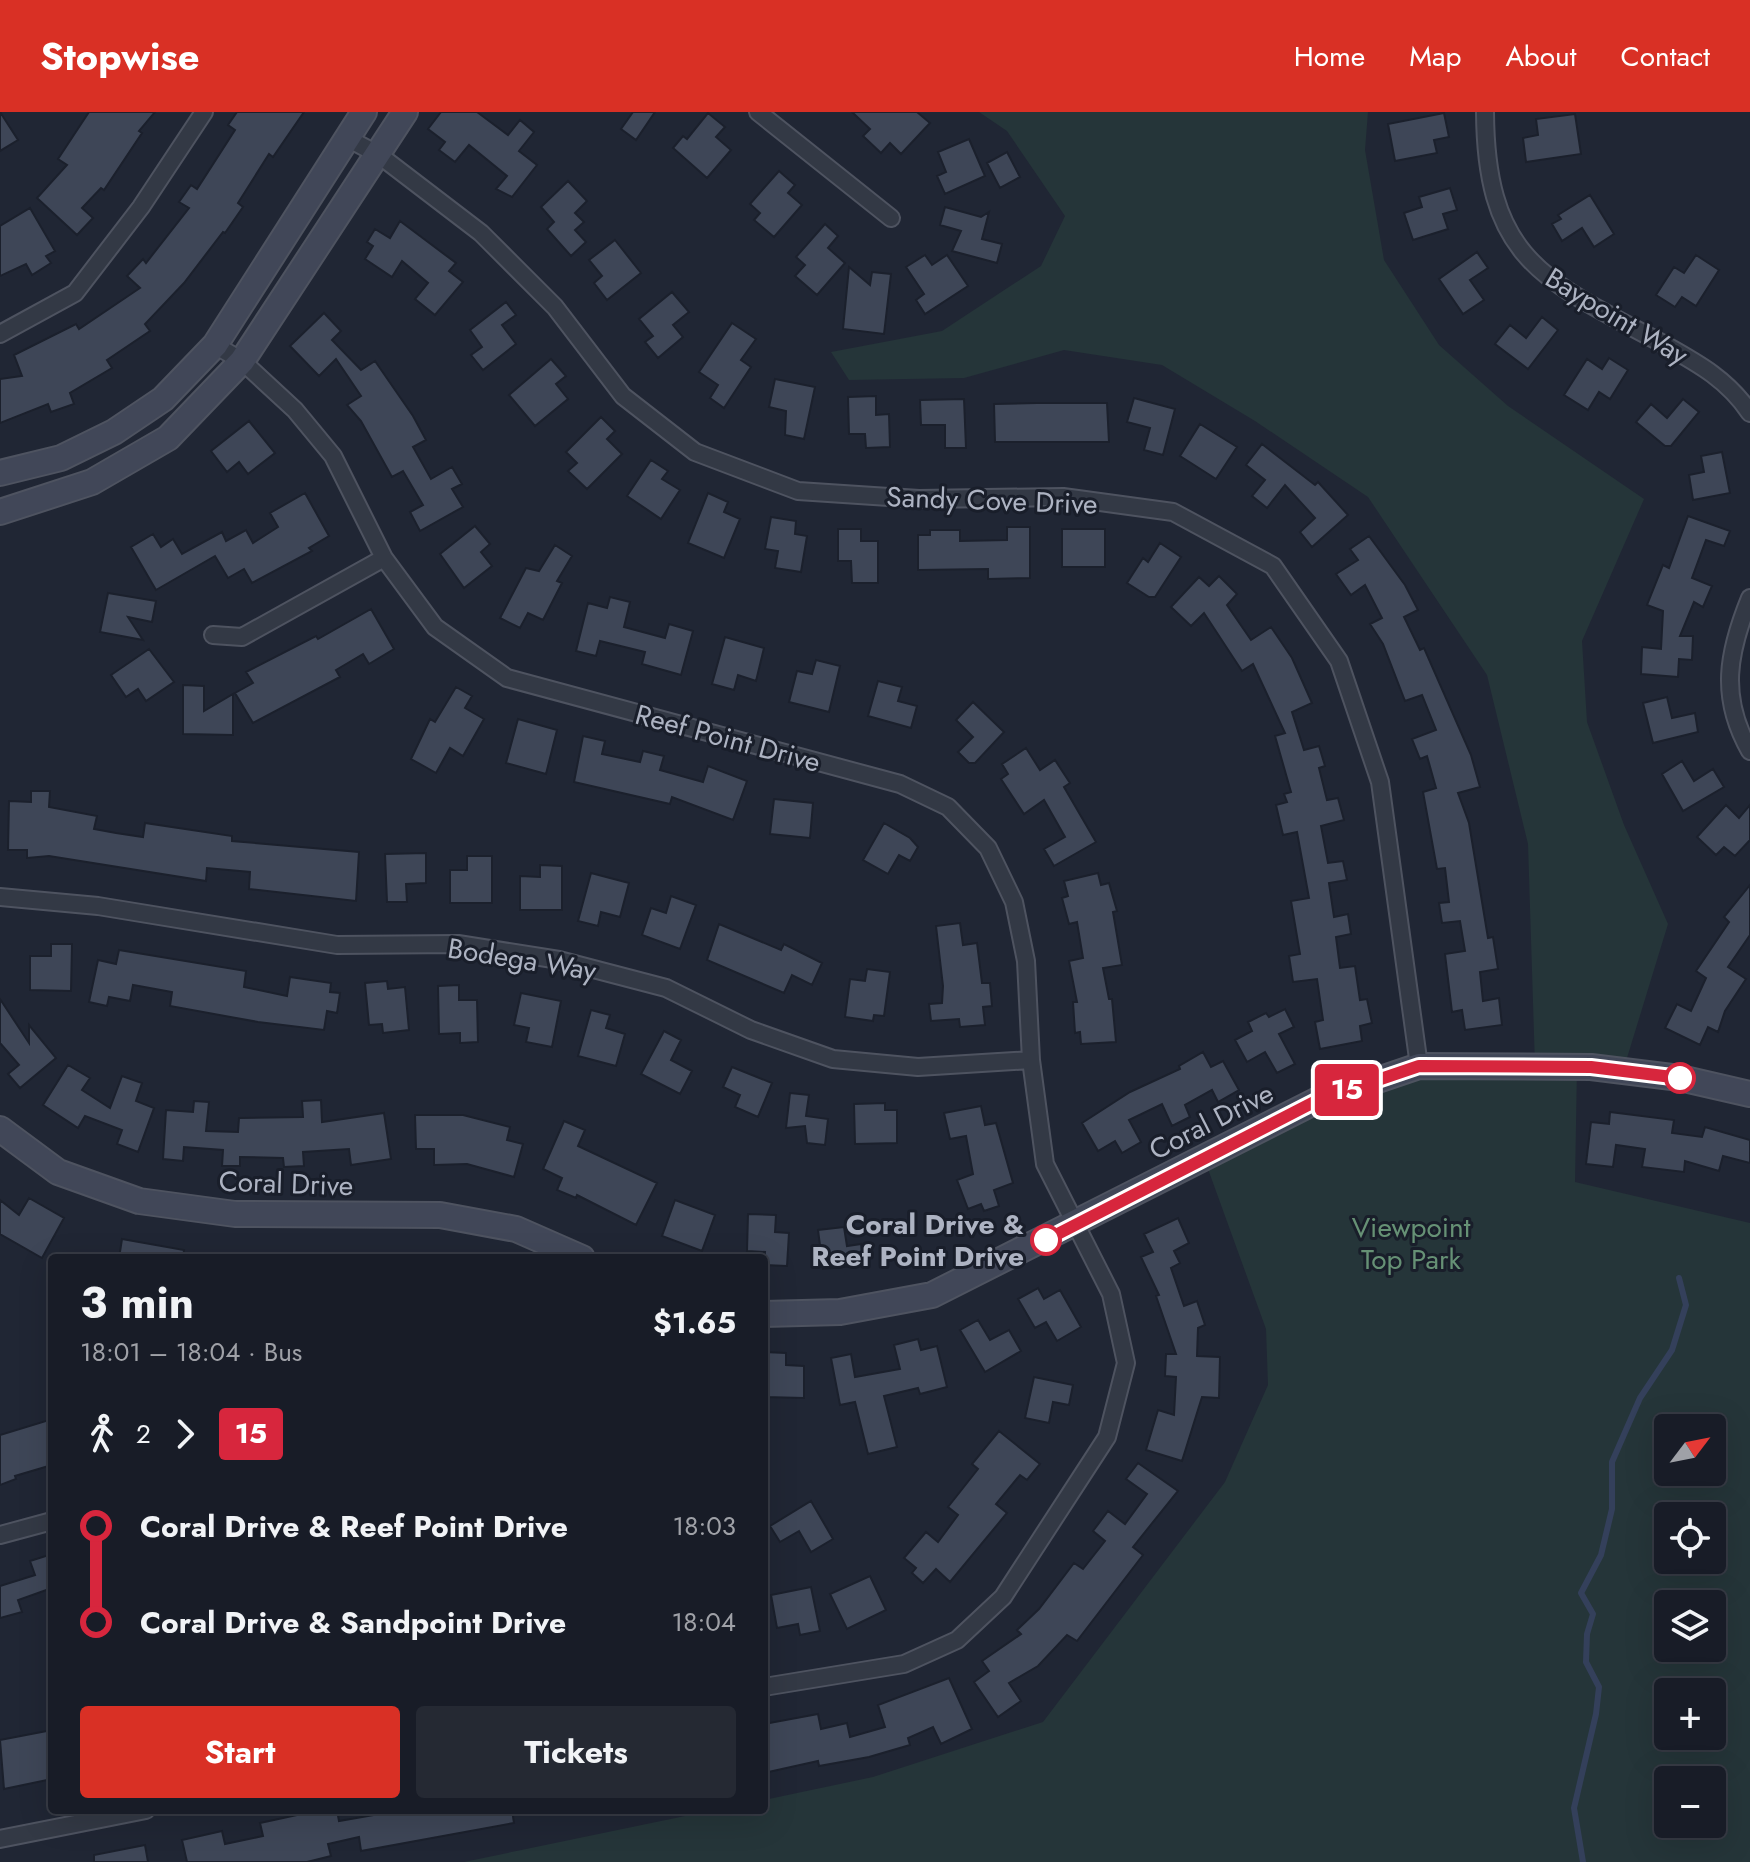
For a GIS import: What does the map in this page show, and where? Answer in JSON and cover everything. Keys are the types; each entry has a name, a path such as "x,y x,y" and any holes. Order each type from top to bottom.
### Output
{"street":[{"path":"0,334 75,293 141,207 204,112"},
{"path":"0,473 61,458 114,432 163,399 215,345 364,112"},
{"path":"0,512 92,482 168,438 242,361 405,112"},
{"path":"758,112 891,218"},
{"name":"Baypoint Way","path":"1485,112 1485,152 1492,189 1503,222 1526,258 1547,280 1706,368 1734,389 1750,413"},
{"name":"Sandy Cove Drive","path":"347,138 379,155 481,233 555,307 623,396 695,452 798,491 919,499 1063,497 1173,512 1273,566 1339,661 1380,782 1419,1066"},
{"name":"Reef Point Drive","path":"215,345 242,361 295,410 333,456 384,558 435,627 507,678 900,784 948,807 988,848 1014,902 1026,961 1031,1060 1045,1164 1111,1294 1126,1363 1107,1437 1003,1597 957,1640 904,1664 768,1686"},
{"path":"213,635 242,637 384,558"},
{"path":"1750,598 1732,642 1729,673 1733,706 1750,751"},
{"name":"Bodega Way","path":"0,897 98,906 337,945 458,944 559,960 666,988 751,1030 833,1059 918,1067 1031,1060"},
{"name":"Coral Drive","path":"768,1314 840,1312 932,1295 1076,1225 1316,1101 1419,1066 1591,1067 1680,1078 1749,1091"},
{"name":"Coral Drive","path":"0,1129 58,1172 139,1201 235,1214 440,1215 516,1229 573,1254"},
{"path":"0,1535 48,1522"},
{"path":"0,1839 126,1814"}],"green space":[{"name":"Viewpoint Top Park","path":"979,112 1368,112 1365,150 1384,260 1439,345 1508,406 1644,499 1582,641 1587,722 1624,825 1668,924 1623,1071 1577,1067 1575,1182 1750,1223 1750,1862 464,1862 695,1814 768,1814 768,1799 873,1777 1043,1722 1225,1482 1268,1385 1266,1329 1204,1158 1419,1066 1535,1066 1528,844 1487,675 1368,497 1255,421 1162,365 1064,350 964,378 849,380 831,352 942,331 1041,266 1065,216 1007,131"}],"building":[{"path":"0,112 18,140 0,151"},
{"path":"89,112 155,112 139,131 142,133 104,190 101,188 82,208 93,218 77,235 37,198 67,165 58,159"},
{"path":"237,112 304,112 273,157 269,154 238,203 243,207 225,233 145,324 150,331 107,360 112,368 70,393 74,404 51,412 48,404 0,423 0,379 22,376 14,355 76,324 79,329 140,288 127,276 143,259 146,263 189,208 179,202 191,185 197,189 235,130 228,125"},
{"path":"441,112 477,112 508,135 520,120 534,132 519,151 537,165 512,197 496,189 507,176 469,145 455,162 439,150 445,142 428,129"},
{"path":"633,112 655,112 636,140 621,129"},
{"path":"852,112 917,112 930,123 901,154 890,143 881,153 863,136 870,129"},
{"path":"708,113 725,127 716,137 731,150 707,178 673,148 683,136 687,139"},
{"path":"1444,113 1449,137 1434,140 1437,153 1395,161 1388,124"},
{"path":"1575,114 1581,154 1526,162 1523,138 1538,135 1536,119"},
{"path":"969,139 985,176 945,194 937,176 946,172 938,152"},
{"path":"1007,152 1020,177 1000,188 987,163"},
{"path":"779,171 795,185 788,193 802,205 774,237 754,220 760,213 750,204"},
{"path":"568,181 587,201 575,213 584,222 575,230 586,242 571,256 547,229 554,222 541,207"},
{"path":"1450,188 1457,210 1443,214 1448,229 1413,240 1404,213 1422,207 1419,197"},
{"path":"1590,195 1614,234 1594,247 1582,228 1562,241 1552,224 1561,219 1558,215"},
{"path":"945,207 981,217 989,212 982,239 1002,244 997,263 952,251 961,231 940,225"},
{"path":"30,208 55,251 46,256 51,263 32,275 26,264 0,276 0,226"},
{"path":"400,221 456,263 449,271 463,282 435,315 415,299 428,283 402,261 392,277 365,259 373,246 367,242 375,229 390,238"},
{"path":"825,224 838,236 828,248 845,263 817,295 795,276 805,265 796,257"},
{"path":"615,240 641,273 607,300 594,283 602,276 589,260"},
{"path":"1477,252 1488,268 1470,280 1484,300 1463,314 1439,279"},
{"path":"925,255 932,265 947,255 968,286 925,314 916,300 924,294 906,267"},
{"path":"1696,255 1719,270 1696,306 1682,297 1675,307 1656,295 1674,267 1684,273"},
{"path":"849,267 870,285 872,272 891,274 884,334 843,329"},
{"path":"672,292 689,312 673,325 683,337 658,358 645,342 653,336 639,319"},
{"path":"506,302 516,315 502,325 516,344 483,370 471,355 482,347 470,330"},
{"path":"324,313 341,331 332,340 361,370 375,361 413,416 426,440 413,447 431,479 452,467 462,484 452,489 463,507 420,531 410,512 423,505 403,471 392,477 361,421 347,405 361,396 336,359 319,376 290,346"},
{"path":"1542,317 1558,330 1528,369 1495,344 1510,325 1526,338"},
{"path":"732,323 756,339 741,360 751,367 724,408 710,398 718,385 699,372"},
{"path":"1609,358 1628,370 1610,399 1599,392 1588,410 1564,395 1587,359 1602,369"},
{"path":"551,359 566,376 556,384 568,399 535,426 509,395"},
{"path":"775,379 815,387 804,439 785,435 786,411 769,407"},
{"path":"876,396 876,415 889,414 890,447 866,448 865,434 849,434 848,397"},
{"path":"1134,398 1175,409 1163,455 1144,450 1150,428 1127,422"},
{"path":"964,399 966,448 945,448 945,425 921,425 920,400"},
{"path":"1683,399 1699,412 1671,446 1665,446 1636,422 1651,404 1667,418"},
{"path":"1107,403 1109,442 995,442 994,404"},
{"path":"601,417 615,431 607,439 622,454 587,489 568,471 577,463 566,452"},
{"path":"249,421 275,453 248,474 239,462 227,472 211,451"},
{"path":"1200,424 1237,447 1216,479 1180,456"},
{"path":"1262,444 1315,485 1318,482 1348,515 1312,547 1300,532 1315,518 1285,485 1267,508 1252,496 1265,480 1246,465"},
{"path":"1722,452 1730,493 1693,500 1689,475 1704,472 1701,456"},
{"path":"651,460 668,471 662,479 680,490 661,519 627,496"},
{"path":"305,493 329,536 309,548 312,551 252,583 244,569 228,578 215,556 156,590 131,547 153,534 161,547 173,539 182,554 222,532 226,541 246,530 253,543 278,527 270,513"},
{"path":"708,493 728,502 724,512 740,519 724,558 688,543"},
{"path":"1688,516 1730,531 1724,546 1706,540 1692,578 1712,586 1703,607 1694,602 1680,636 1693,636 1692,660 1679,659 1678,677 1641,674 1642,647 1661,649 1663,611 1647,605 1663,565 1669,568"},
{"path":"771,517 796,521 795,534 807,536 801,572 775,568 778,551 765,549"},
{"path":"475,526 490,544 481,552 492,566 464,588 440,554"},
{"path":"1007,527 1030,527 1030,578 988,579 988,569 918,570 918,535 930,535 930,530 960,530 960,541 1007,540"},
{"path":"838,529 861,529 861,541 878,541 878,583 852,583 851,561 838,561"},
{"path":"1062,529 1105,529 1105,567 1062,567"},
{"path":"1369,536 1405,585 1418,610 1404,617 1420,650 1424,648 1471,755 1480,787 1458,793 1469,823 1488,938 1493,937 1498,969 1480,972 1483,1001 1499,998 1502,1025 1465,1030 1462,1010 1452,1012 1445,954 1465,951 1460,921 1442,923 1439,903 1449,902 1445,868 1437,869 1423,792 1436,788 1427,756 1420,759 1412,739 1436,730 1422,695 1405,701 1383,644 1370,624 1382,618 1365,585 1351,595 1336,574 1358,560 1350,549"},
{"path":"1160,543 1181,557 1155,597 1149,597 1127,583 1143,558 1148,562"},
{"path":"555,545 572,556 557,581 562,583 543,620 528,613 520,628 500,618 526,568 539,571"},
{"path":"1219,576 1237,594 1227,605 1251,640 1271,627 1292,658 1312,703 1292,712 1304,750 1319,746 1325,766 1319,768 1327,800 1338,798 1344,820 1321,826 1328,863 1343,861 1347,880 1329,883 1334,917 1348,914 1351,934 1336,937 1340,968 1355,966 1360,1000 1367,999 1372,1023 1360,1026 1362,1041 1320,1049 1315,1022 1323,1020 1317,979 1293,982 1289,956 1300,954 1291,901 1309,898 1297,832 1283,835 1276,805 1287,802 1284,794 1291,792 1275,736 1285,733 1253,664 1242,671 1204,613 1191,626 1171,607 1199,577 1209,586"},
{"path":"108,593 156,601 152,622 128,617 143,640 100,632"},
{"path":"610,597 630,602 624,627 665,638 669,624 693,631 681,675 642,664 645,652 600,641 596,656 576,651 588,603 607,608"},
{"path":"371,609 394,649 369,664 363,654 336,670 340,677 253,723 235,693 253,683 246,672 316,636 318,639"},
{"path":"725,637 764,648 756,681 738,675 734,690 712,684"},
{"path":"149,649 174,682 146,701 138,689 126,697 111,675"},
{"path":"816,660 840,666 829,712 789,702 797,671 812,674"},
{"path":"878,681 902,687 898,701 917,706 911,728 868,716"},
{"path":"183,685 204,686 204,711 233,694 233,735 183,734"},
{"path":"456,687 472,696 465,708 484,719 463,756 450,748 436,773 411,759 430,719 435,722"},
{"path":"1667,697 1672,718 1695,713 1698,732 1653,743 1643,703"},
{"path":"973,702 1004,732 975,763 969,763 958,752 973,737 956,720"},
{"path":"518,719 557,730 546,774 506,763"},
{"path":"583,736 605,741 602,754 640,762 643,751 664,756 660,770 703,782 708,766 747,781 733,820 672,797 670,804 574,782"},
{"path":"1026,748 1040,770 1055,760 1070,783 1064,787 1096,842 1054,866 1044,849 1065,837 1044,800 1024,814 1001,779 1008,774 1002,764"},
{"path":"1682,761 1694,781 1713,769 1724,787 1683,811 1662,774"},
{"path":"31,791 50,791 49,807 97,816 94,829 143,837 145,823 232,836 232,841 359,852 356,901 249,889 250,872 207,868 206,881 49,856 27,858 27,850 8,850 9,801 31,802"},
{"path":"774,799 813,803 810,838 770,834"},
{"path":"1726,805 1739,818 1750,805 1750,840 1735,856 1724,847 1716,855 1697,837"},
{"path":"884,823 910,838 918,847 910,861 899,855 888,874 863,860"},
{"path":"426,853 426,883 406,884 407,902 387,902 385,854"},
{"path":"467,856 492,856 492,903 450,903 450,870 467,870"},
{"path":"540,865 562,866 562,910 520,910 520,876 540,877"},
{"path":"591,873 629,883 620,917 601,912 598,926 578,921"},
{"path":"1098,873 1101,885 1109,883 1117,911 1113,912 1122,965 1103,968 1109,999 1112,999 1116,1042 1081,1044 1080,1032 1075,1033 1073,1002 1077,1002 1069,961 1083,958 1077,922 1069,924 1062,898 1068,896 1064,881"},
{"path":"1750,885 1750,935 1728,967 1746,979 1725,1011 1718,1032 1708,1027 1700,1045 1665,1028 1677,1004 1691,1011 1706,978 1696,971 1729,922 1724,917"},
{"path":"671,896 696,905 680,949 642,935 651,908 666,913"},
{"path":"960,923 963,945 977,943 982,983 990,983 992,1006 983,1007 985,1025 960,1027 959,1019 931,1021 929,1004 942,1003 943,986 936,926"},
{"path":"719,924 781,950 784,944 822,963 812,985 792,975 784,993 707,960"},
{"path":"51,944 72,944 71,991 30,990 30,956 51,956"},
{"path":"119,950 246,971 244,987 287,996 290,977 331,983 330,992 340,993 337,1013 327,1011 324,1030 258,1022 170,1006 172,992 133,985 130,1001 109,997 107,1006 89,1002 98,960 116,964"},
{"path":"867,969 890,972 884,1016 874,1015 873,1021 845,1017 850,979 865,981"},
{"path":"387,981 388,989 405,987 409,1030 383,1033 382,1024 369,1025 365,983"},
{"path":"459,985 459,1000 477,1000 478,1042 460,1043 460,1033 439,1034 438,986"},
{"path":"521,993 561,1001 552,1047 526,1042 529,1028 514,1025"},
{"path":"0,999 29,1043 29,1025 56,1058 20,1088 8,1074 19,1065 0,1043"},
{"path":"1285,1009 1294,1027 1279,1034 1295,1064 1277,1073 1265,1052 1247,1062 1235,1040 1252,1031 1248,1022 1266,1013 1269,1017"},
{"path":"591,1010 610,1015 606,1028 625,1034 616,1066 578,1056"},
{"path":"664,1031 681,1040 671,1060 692,1071 680,1094 641,1074"},
{"path":"1203,1052 1211,1067 1223,1061 1239,1090 1218,1102 1212,1090 1185,1105 1190,1117 1172,1126 1162,1104 1129,1120 1141,1142 1122,1153 1115,1141 1098,1151 1082,1123 1130,1092 1180,1069 1179,1066"},
{"path":"68,1065 90,1078 82,1090 110,1108 122,1076 142,1083 136,1101 154,1108 138,1152 117,1144 122,1130 85,1116 78,1128 43,1105"},
{"path":"732,1067 772,1083 758,1117 735,1107 740,1095 723,1087"},
{"path":"790,1093 809,1095 806,1116 828,1119 825,1145 807,1143 805,1126 786,1128"},
{"path":"321,1100 322,1122 384,1113 391,1159 351,1165 349,1149 303,1152 304,1166 284,1167 283,1158 240,1157 240,1166 222,1166 223,1150 184,1147 183,1161 163,1159 166,1110 193,1112 194,1101 209,1102 206,1131 238,1132 239,1118 303,1117 302,1101"},
{"path":"885,1103 885,1110 897,1110 897,1143 855,1144 854,1104"},
{"path":"981,1106 985,1125 996,1123 1013,1183 994,1190 999,1206 984,1211 981,1204 968,1209 957,1180 973,1174 966,1136 950,1139 944,1113"},
{"path":"1610,1112 1674,1120 1672,1133 1702,1137 1705,1127 1750,1140 1750,1163 1723,1156 1719,1171 1685,1161 1684,1172 1642,1167 1645,1149 1616,1145 1613,1167 1586,1164 1591,1122 1609,1124"},
{"path":"415,1115 463,1115 510,1127 507,1140 523,1144 514,1177 467,1164 434,1165 434,1149 416,1149"},
{"path":"564,1121 585,1130 578,1146 657,1183 636,1225 577,1195 576,1198 557,1190 562,1178 543,1169"},
{"path":"29,1198 64,1218 42,1258 0,1234 0,1200 19,1215"},
{"path":"675,1200 715,1215 702,1251 662,1236"},
{"path":"748,1214 776,1215 775,1232 789,1233 787,1266 768,1265 768,1254 747,1251"},
{"path":"1178,1218 1189,1243 1174,1251 1180,1263 1171,1268 1184,1306 1197,1301 1205,1325 1198,1328 1197,1356 1220,1357 1219,1398 1202,1397 1182,1461 1146,1450 1158,1410 1174,1415 1176,1377 1165,1376 1166,1354 1176,1354 1156,1296 1159,1295 1141,1257 1153,1252 1144,1234"},
{"path":"844,1227 847,1246 861,1244 864,1265 823,1269 818,1230"},
{"path":"122,1239 184,1250 184,1254 120,1254"},
{"path":"1038,1288 1044,1299 1060,1290 1081,1327 1057,1341 1046,1322 1035,1328 1018,1299"},
{"path":"978,1320 990,1340 1009,1330 1021,1351 985,1372 960,1330"},
{"path":"918,1339 921,1350 937,1346 947,1387 920,1394 918,1388 884,1396 897,1447 868,1454 855,1402 840,1405 831,1358 851,1354 855,1377 900,1369 894,1345"},
{"path":"768,1352 786,1353 786,1365 804,1366 804,1398 768,1397"},
{"path":"1034,1377 1073,1385 1069,1405 1053,1402 1049,1423 1025,1418"},
{"path":"48,1420 48,1466 15,1476 16,1479 0,1485 0,1435"},
{"path":"999,1431 1040,1464 1027,1480 1020,1475 996,1504 1007,1513 950,1582 936,1569 923,1583 912,1573 916,1568 904,1558 926,1532 938,1542 958,1515 948,1507 978,1469 972,1464"},
{"path":"1138,1463 1178,1491 1133,1547 1143,1555 1077,1641 1067,1635 1038,1666 1009,1683 1021,1701 998,1717 974,1682 989,1671 982,1661 1021,1634 1017,1630 1039,1609 1074,1563 1083,1569 1105,1541 1093,1531 1108,1511 1125,1524 1147,1494 1126,1479"},
{"path":"811,1501 833,1539 811,1552 799,1531 780,1542 770,1526"},
{"path":"48,1555 48,1589 18,1600 22,1612 0,1618 0,1586 35,1575 30,1561"},
{"path":"870,1576 886,1610 847,1629 830,1594"},
{"path":"811,1587 820,1631 800,1635 798,1624 777,1628 771,1595"},
{"path":"949,1678 972,1729 941,1744 933,1727 908,1738 910,1745 869,1757 819,1766 818,1761 768,1772 768,1723 818,1714 821,1729 847,1723 850,1737 885,1727 878,1705"},
{"path":"48,1731 48,1780 4,1789 0,1740"},
{"path":"302,1814 338,1814 339,1821 374,1814 513,1814 514,1823 361,1851 359,1837 328,1844 331,1856 307,1862 187,1862 182,1840 222,1831 225,1844 263,1836 260,1823"},
{"path":"145,1845 148,1862 94,1862 94,1855"}],"waterway":[{"path":"1583,1862 1574,1808 1596,1714 1599,1687 1586,1662 1587,1634 1593,1614 1581,1593 1601,1555 1612,1509 1612,1462 1640,1398 1672,1350 1686,1305 1679,1278"}],"bus line":[{"name":"15","path":"1046,1240 1316,1101 1419,1066 1591,1067 1680,1078"}],"place":[{"name":"Coral Drive & Reef Point Drive","path":"1046,1240"}]}
